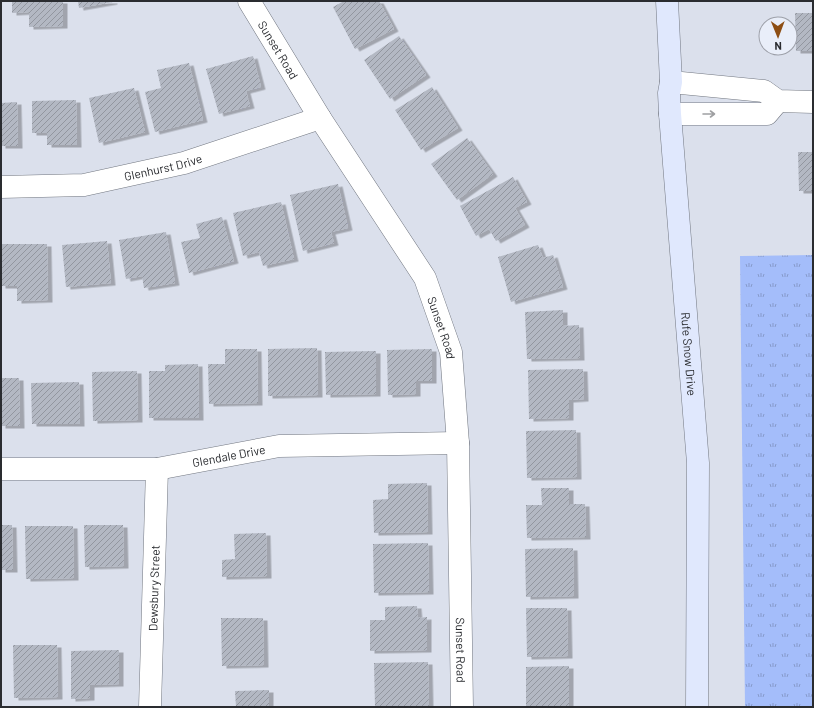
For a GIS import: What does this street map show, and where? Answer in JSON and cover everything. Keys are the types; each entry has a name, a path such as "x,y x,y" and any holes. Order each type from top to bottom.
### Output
{"main road":[{"name":"Rufe Snow Drive","path":"667,1 671,82 669,93 670,114 698,463 697,707"}],"street":[{"name":"Sunset Road","path":"249,1 320,118 425,278 451,352 458,443 462,707"},
{"path":"671,82 764,91 778,102 813,102"},
{"path":"670,114 767,114 778,102"},
{"name":"Glenhurst Drive","path":"1,187 84,185 184,163 320,118"},
{"name":"Glendale Drive","path":"1,469 157,469 279,446 458,443"},
{"name":"Dewsbury Street","path":"150,707 157,469"}],"green space":[{"path":"813,255 813,707 745,707 740,256"}],"building":[{"path":"12,1 63,1 63,26 29,27 29,12 12,13"},
{"path":"78,1 113,1 113,2 79,8"},
{"path":"344,1 379,1 394,29 355,49 333,7"},
{"path":"795,13 813,13 813,51 798,51 798,16 795,16"},
{"path":"399,36 426,75 390,99 364,60"},
{"path":"253,56 261,87 246,91 250,106 219,114 206,69"},
{"path":"189,63 203,120 155,132 145,92 161,88 157,70"},
{"path":"432,87 458,128 421,150 395,110"},
{"path":"134,88 145,132 99,143 89,98"},
{"path":"76,100 77,145 47,145 47,133 32,133 32,101"},
{"path":"17,102 18,146 1,146 1,103"},
{"path":"467,138 493,174 457,200 431,164"},
{"path":"798,152 813,152 813,191 799,191"},
{"path":"513,177 527,202 515,208 525,225 496,241 489,229 476,236 460,206"},
{"path":"338,184 348,228 331,232 334,243 303,251 290,195"},
{"path":"281,202 294,259 263,266 259,252 243,256 233,213"},
{"path":"222,217 234,261 189,273 181,242 200,238 196,224"},
{"path":"166,232 175,283 144,288 142,276 126,279 119,240"},
{"path":"107,241 111,283 66,287 62,245"},
{"path":"1,244 47,244 48,300 17,301 17,286 1,286"},
{"path":"538,245 543,258 553,255 563,287 511,302 498,257"},
{"path":"563,310 563,326 579,325 580,358 527,359 525,312"},
{"path":"317,348 318,395 268,396 268,349"},
{"path":"225,349 257,349 258,403 209,404 208,364 225,364"},
{"path":"432,349 432,381 416,381 416,394 388,395 387,350"},
{"path":"376,351 376,394 326,395 325,352"},
{"path":"198,364 199,418 149,418 149,371 165,371 165,365"},
{"path":"583,369 584,399 569,400 569,418 529,419 528,370"},
{"path":"137,371 138,420 93,421 92,372"},
{"path":"1,378 19,378 20,426 1,426"},
{"path":"79,382 80,424 32,424 31,383"},
{"path":"576,430 577,477 527,478 526,431"},
{"path":"427,483 428,532 374,533 373,500 388,499 388,484"},
{"path":"541,488 569,488 569,504 585,504 586,537 527,538 526,505 542,505"},
{"path":"1,525 12,525 13,570 1,570"},
{"path":"84,525 123,525 124,566 85,567"},
{"path":"25,526 73,526 74,578 26,579"},
{"path":"266,533 267,576 222,577 222,560 235,559 234,534"},
{"path":"428,543 429,592 374,593 373,544"},
{"path":"573,548 574,596 526,597 525,549"},
{"path":"417,606 418,618 427,617 427,650 370,651 370,620 385,620 385,607"},
{"path":"526,608 567,608 568,656 527,657"},
{"path":"221,618 263,618 264,665 222,666"},
{"path":"13,645 57,645 58,697 14,698"},
{"path":"119,650 119,684 90,685 90,698 71,699 71,651"},
{"path":"428,662 429,707 375,707 374,663"},
{"path":"569,666 569,707 526,707 526,667"},
{"path":"269,690 269,707 236,707 235,691"}]}
